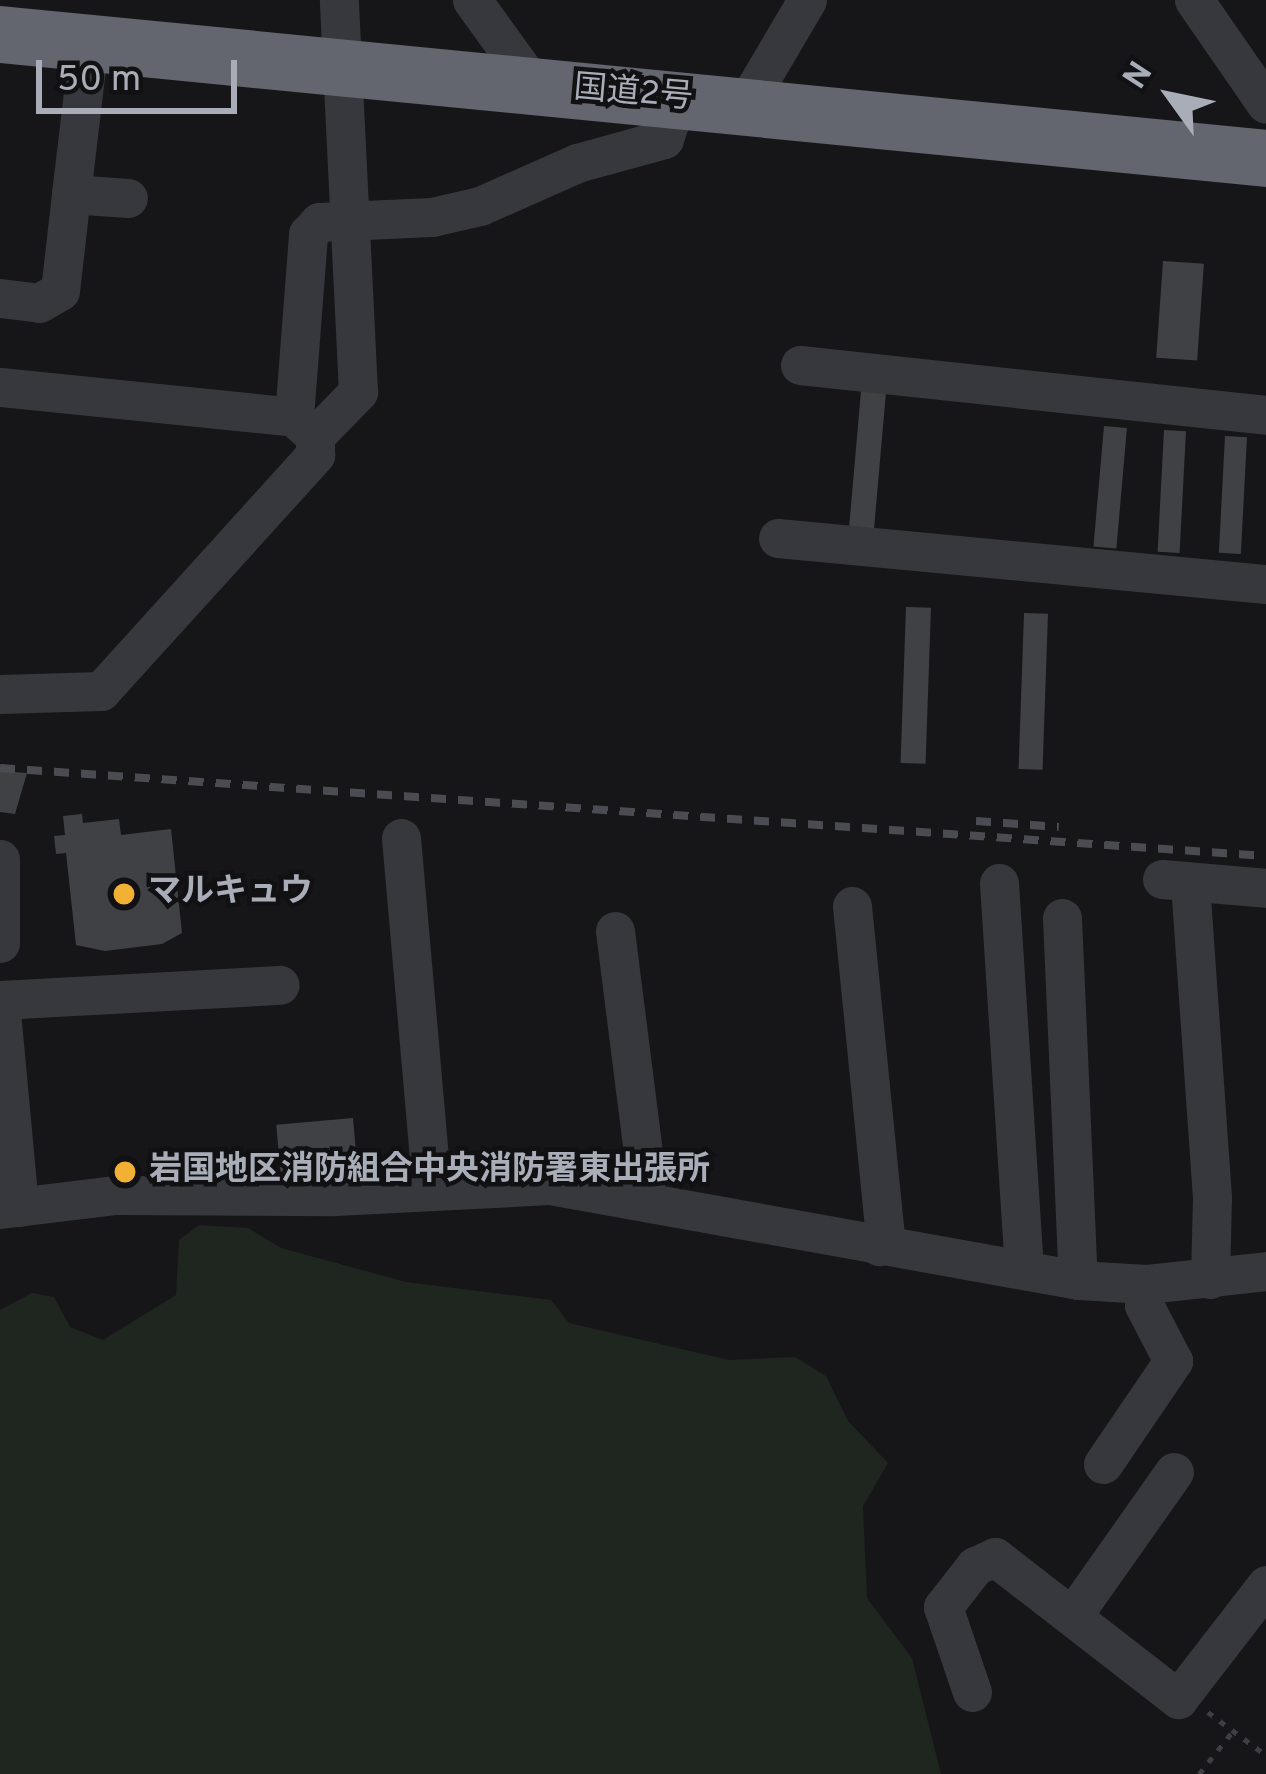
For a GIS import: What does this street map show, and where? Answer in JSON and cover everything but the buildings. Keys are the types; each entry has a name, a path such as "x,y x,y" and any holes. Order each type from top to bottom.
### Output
{"highway":[{"name":"国道2号","path":"2,40 677,98 1266,158"}],"street":[{"path":"0,387 304,427 358,392 339,0"},
{"path":"472,0 534,86"},
{"path":"744,107 807,0"},
{"path":"1194,0 1266,104"},
{"path":"0,298 39,303 60,291 89,44"},
{"path":"0,694 100,691 315,454 304,427 308,234 319,222 433,217 480,206 577,163 664,139 677,98"},
{"path":"71,194 128,198"},
{"path":"800,365 1266,415"},
{"path":"778,538 1266,584"},
{"path":"401,838 432,1190"},
{"path":"0,859 0,944"},
{"path":"1210,1279 1212,1197 1176,881 1266,888"},
{"path":"999,883 1024,1269"},
{"path":"852,906 884,1229 878,1246"},
{"path":"1062,918 1078,1280"},
{"path":"615,931 646,1177 642,1199"},
{"path":"280,985 0,1001 9,1208 116,1195 550,1185 1078,1280 1147,1283 1266,1271"},
{"path":"1103,1464 1173,1361 1144,1305 1147,1283"},
{"path":"1073,1615 1174,1472"},
{"path":"972,1692 942,1624 943,1607 975,1566 1001,1560 1178,1699 1186,1696 1266,1585"}],"path":[{"path":"1186,1696 1266,1755"},
{"path":"1199,1774 1233,1731"}],"shaded area":[{"path":"199,1225 248,1228 281,1248 406,1282 551,1300 569,1323 729,1360 795,1357 826,1376 848,1421 888,1463 863,1506 867,1598 912,1658 941,1774 0,1774 0,1310 32,1293 54,1297 70,1327 103,1340 176,1295 179,1240"}],"railway":[{"path":"0,768 1266,856"},
{"path":"976,821 1059,827"}],"place":[{"name":"マルキュウ","path":"124,894"},
{"name":"岩国地区消防組合中央消防署東出張所","path":"125,1172"}]}
